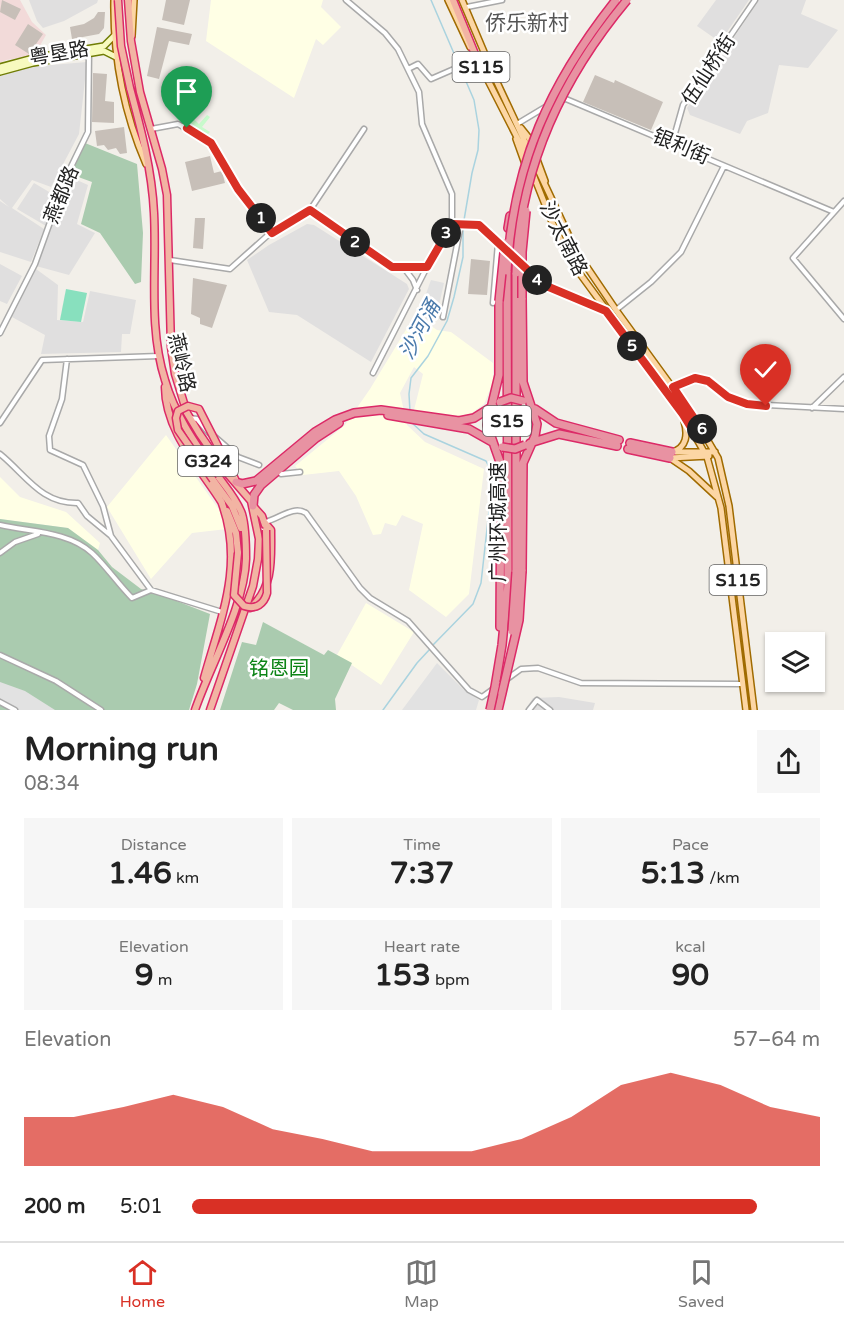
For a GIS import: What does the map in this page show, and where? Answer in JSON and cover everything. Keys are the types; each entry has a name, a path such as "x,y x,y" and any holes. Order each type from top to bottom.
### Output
{"highway":[{"path":"116,0 121,46 148,168"},
{"name":"燕岭路","path":"128,0 131,41 150,129 165,184 170,260 172,354 179,391 190,418 205,443 253,506 259,539 254,586 242,613 210,710"},
{"path":"453,0 477,59"},
{"name":"广州环城高速","path":"490,710 506,619 508,572 507,271 509,238 522,173 536,131 555,90 580,48 616,0"},
{"name":"广州环城高速","path":"498,710 513,624 516,572 516,273 520,221 534,161 547,125 569,81 627,0"},
{"path":"245,541 236,513 178,430 176,418 178,411 188,406 199,409 236,482 242,484 256,481 333,426 364,414 390,415 475,432 502,447 514,449 560,434 618,443 547,419 534,411 526,400 523,376 522,252 534,161"},
{"name":"燕岭路","path":"148,168 154,203 155,306 159,356 165,381 186,429 239,507 245,527 246,559 242,584 195,710"},
{"path":"495,687 502,591 501,474 487,424 497,391 499,375 500,277 508,228 522,173"},
{"path":"165,381 166,400 175,430 233,522 238,553 234,595 244,606 256,607 264,602 267,593 264,522"},
{"path":"474,418 488,405 497,391"},
{"path":"242,613 260,598 269,578 271,530 253,506 254,495 261,485 298,450 335,420 368,410 407,412 459,421 474,418 500,402 513,398 526,400 547,419"},
{"path":"502,693 520,613 522,467 528,446 536,431 534,411"},
{"path":"475,432 490,444 497,456"},
{"path":"488,432 502,447"},
{"path":"629,446 671,455"},
{"path":"199,699 222,612 233,558 230,533 221,501"}],"main road":[{"name":"燕岭路","path":"116,0 114,36 116,57 134,127 148,168"},
{"name":"燕岭路","path":"131,41 134,30 134,0"},
{"name":"S115","path":"448,0 477,59"},
{"name":"S115","path":"462,0 517,124"},
{"name":"粤垦路","path":"0,72 89,51 106,45 114,36"},
{"name":"粤垦路","path":"0,67 89,51 104,51 116,57"},
{"name":"沙太南路","path":"477,59 515,134 520,154 542,196 568,255 606,311 682,413 706,455 718,498 746,710"},
{"name":"沙太南路","path":"517,124 529,138 544,175 547,189 576,250 616,310 673,387 715,452 729,506 754,710"},
{"path":"671,455 682,447 686,436 682,413"},
{"path":"695,434 702,430"},
{"path":"671,455 706,455 715,452"},
{"path":"671,455 718,498"}],"street":[{"path":"346,0 385,33 398,49 419,92 422,123 452,194 452,224 427,267 374,373"},
{"path":"467,7 502,0"},
{"name":"伍仙桥街","path":"672,144 683,105 755,0"},
{"name":"燕都路","path":"0,333 35,264 68,175 85,143 88,132 89,51"},
{"path":"408,69 418,64 431,79 477,59"},
{"name":"银利街","path":"517,124 557,100 566,99 834,212"},
{"path":"150,129 178,124 211,143 238,189 272,233"},
{"path":"170,260 230,269 272,233 310,210 364,129"},
{"path":"616,310 651,282 678,256 692,233 724,166"},
{"path":"843,204 793,258 844,319"},
{"path":"310,210 392,267 427,267"},
{"path":"452,224 479,225 544,285 606,311"},
{"path":"444,317 460,224"},
{"path":"494,303 498,243"},
{"path":"403,268 413,280 417,291"},
{"path":"0,423 42,360 159,356"},
{"path":"67,359 62,399 50,436 50,450 82,465 103,506 111,536"},
{"path":"811,408 844,377"},
{"path":"673,387 695,378 708,381 728,397 747,404 844,409"},
{"path":"190,418 197,419 230,452 259,465"},
{"path":"0,454 36,489 53,500 78,503 87,516 111,536 151,590 222,612"},
{"path":"281,474 300,472"},
{"path":"264,522 293,510 306,513 360,588 370,598 408,621 469,690 482,697 521,669 538,668 581,683 743,684"},
{"path":"0,525 54,534 79,543 92,553 132,598 151,590"},
{"path":"0,553 15,542 39,533"},
{"path":"0,655 56,681 100,710"},
{"path":"529,710 537,700 550,710"},
{"path":"0,702 15,710"}],"shaded area":[{"path":"0,0 20,0 32,22 46,35 34,56 0,63"},
{"path":"29,0 98,0 97,3 64,21 43,28 37,21"},
{"path":"211,0 323,0 321,7 341,27 323,45 316,39 294,98 206,41"},
{"path":"716,0 749,0 720,42 697,26"},
{"path":"759,0 806,0 801,14 838,30 808,68 779,65 768,113 747,121 740,134 690,115 687,108"},
{"path":"87,62 79,134 51,187 32,180 12,208 44,229 31,262 0,252 0,201 9,207 0,199 0,74 27,67"},
{"path":"70,177 88,185 77,224 95,233 69,275 36,266"},
{"path":"34,183 56,196 46,226 17,209"},
{"path":"307,224 314,225 407,284 409,289 371,362 297,315 269,312 247,260"},
{"path":"0,264 22,276 7,304 0,301"},
{"path":"36,269 58,285 57,320 83,322 90,291 136,300 130,334 122,334 121,352 41,354 45,335 12,317"},
{"path":"431,280 444,283 437,314 430,322 419,313"},
{"path":"415,315 437,330 451,332 493,363 493,382 484,404 465,418 414,410 423,374 414,367 400,393 407,425 425,442 484,469 469,594 446,617 409,590 423,524 402,515 396,526 385,523 381,534 373,535 356,496 339,471 303,475 295,466 345,425"},
{"path":"166,435 222,514 227,529 192,533 151,579 107,507"},
{"path":"0,477 20,497 66,512 100,543 98,550 68,528 0,519"},
{"path":"366,603 414,632 381,685 337,655"},
{"path":"437,663 463,689 479,700 476,710 402,710"},
{"path":"0,682 25,691 55,710 15,710 0,702"},
{"path":"559,697 595,703 593,710 525,710 533,698"}],"green space":[{"path":"175,97 180,98 177,102 191,106 185,111 199,124 207,115 210,117 202,127 210,132 208,134 177,119 172,107"},
{"path":"85,143 137,164 143,233 141,282 135,284 100,233 81,224 92,182 70,174"},
{"path":"66,289 87,293 81,322 60,320"},
{"path":"0,519 68,528 98,550 112,567 141,589 210,614 197,684 189,710 0,710"},
{"name":"铭恩园","path":"263,622 324,655 328,650 352,663 335,699 336,710 293,710 279,703 274,710 220,710 242,642 256,645"}],"building":[{"path":"2,0 21,9 15,20 0,12"},
{"path":"166,0 190,0 184,25 162,20"},
{"path":"98,12 105,12 104,28 99,34 72,39 70,27 84,24 94,18"},
{"path":"28,24 43,34 29,54 15,45"},
{"path":"157,27 192,34 189,45 169,41 159,79 147,76"},
{"path":"93,73 107,74 105,101 114,102 114,123 92,122"},
{"path":"595,75 614,83 615,80 663,102 651,130 583,102"},
{"path":"124,127 127,153 120,154 116,148 108,150 104,145 97,146 95,131"},
{"path":"210,156 214,173 222,171 225,183 192,191 185,162"},
{"path":"195,218 205,218 203,249 193,248"},
{"path":"471,259 490,261 487,295 468,294"},
{"path":"193,278 227,285 212,328 200,324 200,318 191,314"}],"waterway":[{"name":"沙河涌","path":"410,412 411,378 428,356 447,321 454,297 463,257 463,226 478,150 479,130 474,100 431,0"},
{"name":"沙河涌","path":"411,422 424,434 486,461 493,475 481,583 473,604 433,645"},
{"name":"沙河涌","path":"383,710 430,649"}],"district":[{"name":"侨乐新村","path":"527,23"}],"route":[{"path":"187,128 211,143 238,189 272,233 310,210 392,267 403,268 427,267 452,224 479,225 544,285 606,311 695,434 702,430 673,387 695,378 708,381 728,397 747,404 766,406"}]}
